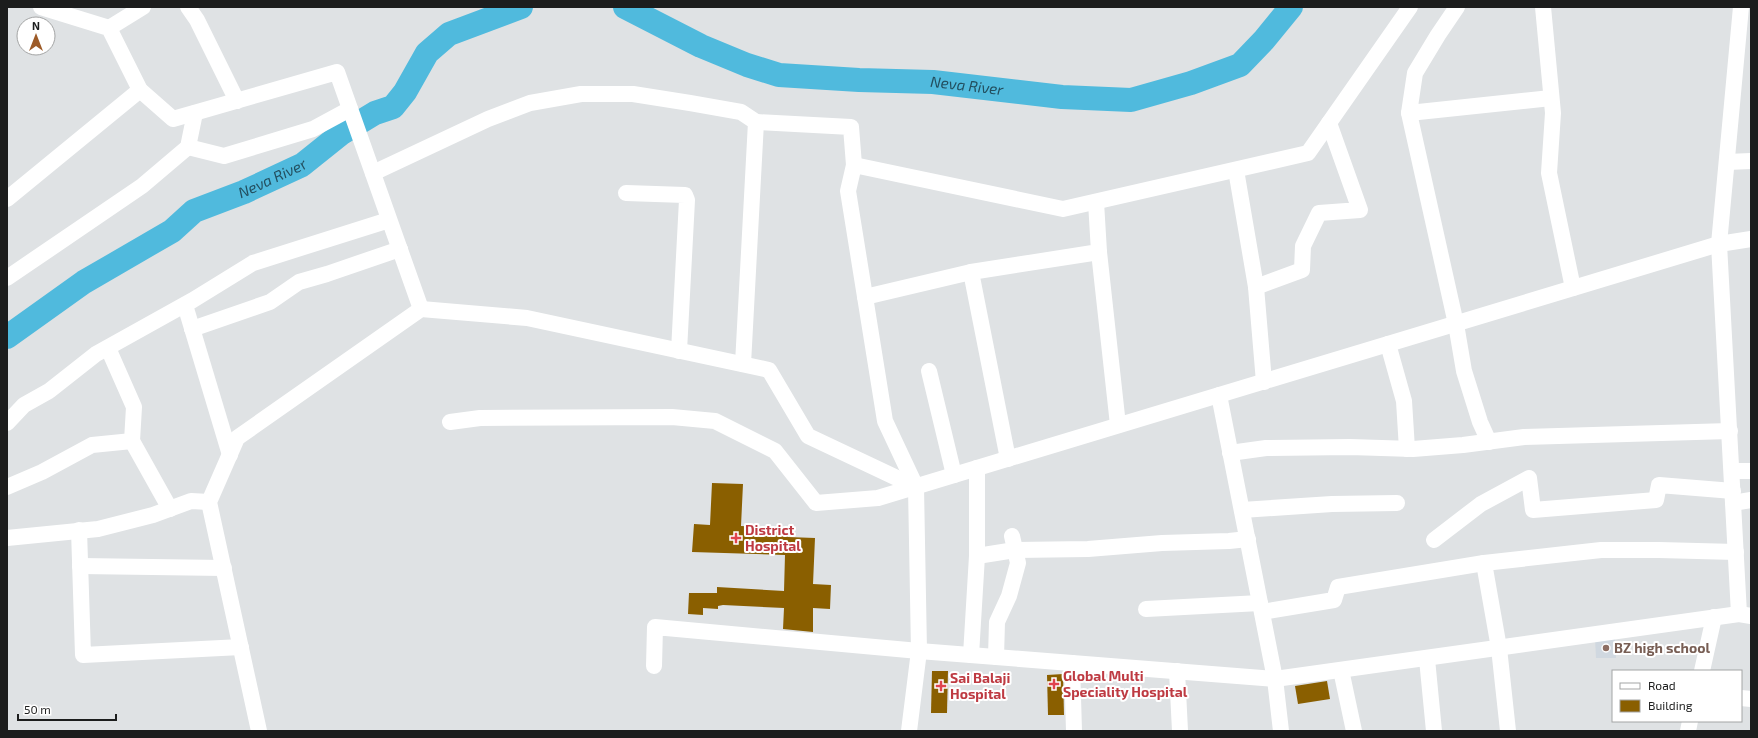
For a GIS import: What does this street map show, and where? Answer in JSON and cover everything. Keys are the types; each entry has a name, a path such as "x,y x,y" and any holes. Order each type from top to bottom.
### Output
{"street":[{"path":"41,7 109,28 140,90 174,119 337,72 421,309"},
{"path":"109,28 143,7"},
{"path":"188,7 198,20 237,101"},
{"path":"854,165 1063,209 1308,153 1410,7"},
{"path":"1458,7 1438,35 1415,73 1409,113 1456,324 1464,371 1480,422 1489,442"},
{"path":"1543,7 1553,113 1549,173 1573,288"},
{"path":"654,666 655,627 919,651 1275,679 1426,659 1714,617 1745,615 1736,552 1719,244 1727,162 1745,33 1742,7"},
{"path":"7,199 140,90"},
{"path":"373,173 488,119 530,103 581,94 633,94 690,103 741,112 756,122 851,127 854,165 848,191 885,421 916,486 919,651 909,731"},
{"path":"1409,113 1551,98"},
{"path":"188,147 224,156 313,129 350,109"},
{"path":"7,278 142,186 188,147 195,113"},
{"path":"743,364 756,122"},
{"path":"1256,287 1302,270 1303,246 1320,213 1360,210 1329,124"},
{"path":"1727,162 1751,161"},
{"path":"1236,170 1256,287 1264,382"},
{"path":"626,193 685,195 687,200 679,351"},
{"path":"1096,202 1099,252 1118,425"},
{"path":"7,423 24,405 49,390 96,354 184,305 253,263 389,220"},
{"path":"450,422 480,418 672,417 715,421 775,451 816,503 878,498 1719,244 1751,239"},
{"path":"192,329 270,302 298,282 327,274 400,249"},
{"path":"866,297 971,272 1099,252"},
{"path":"971,272 1008,459"},
{"path":"184,305 230,455"},
{"path":"259,731 209,502 237,438 421,309 527,318 769,370 808,436 916,486"},
{"path":"1388,344 1404,401 1407,449"},
{"path":"108,348 134,407 132,441 170,509"},
{"path":"929,371 954,475"},
{"path":"1219,395 1275,679 1281,731"},
{"path":"1230,453 1266,448 1350,447 1407,449 1463,445 1524,437 1730,431"},
{"path":"7,487 42,472 92,445 132,441"},
{"path":"971,655 977,556 977,468"},
{"path":"1732,471 1751,471"},
{"path":"1434,540 1481,504 1529,478 1533,510 1656,500 1660,485 1751,500"},
{"path":"7,538 98,529 191,502 209,502"},
{"path":"1242,510 1332,504 1397,503"},
{"path":"79,530 83,655 241,647"},
{"path":"977,556 1013,543 1088,549 1162,543 1248,539"},
{"path":"996,657 997,622 1009,596 1018,563 1013,543"},
{"path":"1146,609 1261,608 1334,600 1338,587 1484,563 1601,550 1736,552"},
{"path":"1484,563 1499,648 1508,731"},
{"path":"80,566 224,568"},
{"path":"1702,670 1714,617"},
{"path":"1426,659 1434,731"},
{"path":"1072,663 1074,731"},
{"path":"1340,670 1354,731"},
{"path":"1177,671 1180,731"}],"shaded area":[{"name":"BZ high school","path":"1615,637 1616,658 1596,658 1595,638"}],"building":[{"path":"712,483 743,484 741,526 789,528 788,537 815,538 813,584 831,585 830,609 813,608 813,632 783,629 784,608 723,605 718,606 718,609 703,608 703,615 688,614 689,593 717,593 717,587 784,591 785,555 692,552 694,524 710,525"},
{"path":"932,671 948,671 947,713 931,713"},
{"path":"1063,674 1064,715 1048,715 1047,675"},
{"path":"1327,681 1330,699 1298,704 1295,686"}],"waterway":[{"name":"Neva River","path":"7,337 84,282 172,231 194,211 244,192 302,165 342,133 375,113 393,107 405,92 427,53 449,34 521,7"},
{"name":"Neva River","path":"625,7 701,46 747,65 779,75 859,80 933,82 1062,97 1131,100 1191,83 1240,65 1264,40 1291,7"}],"place":[{"name":"District Hospital","path":"736,538"},
{"name":"BZ high school","path":"1606,648"},
{"name":"Global Multi Speciality Hospital","path":"1054,684"},
{"name":"Sai Balaji Hospital","path":"941,686"}]}
